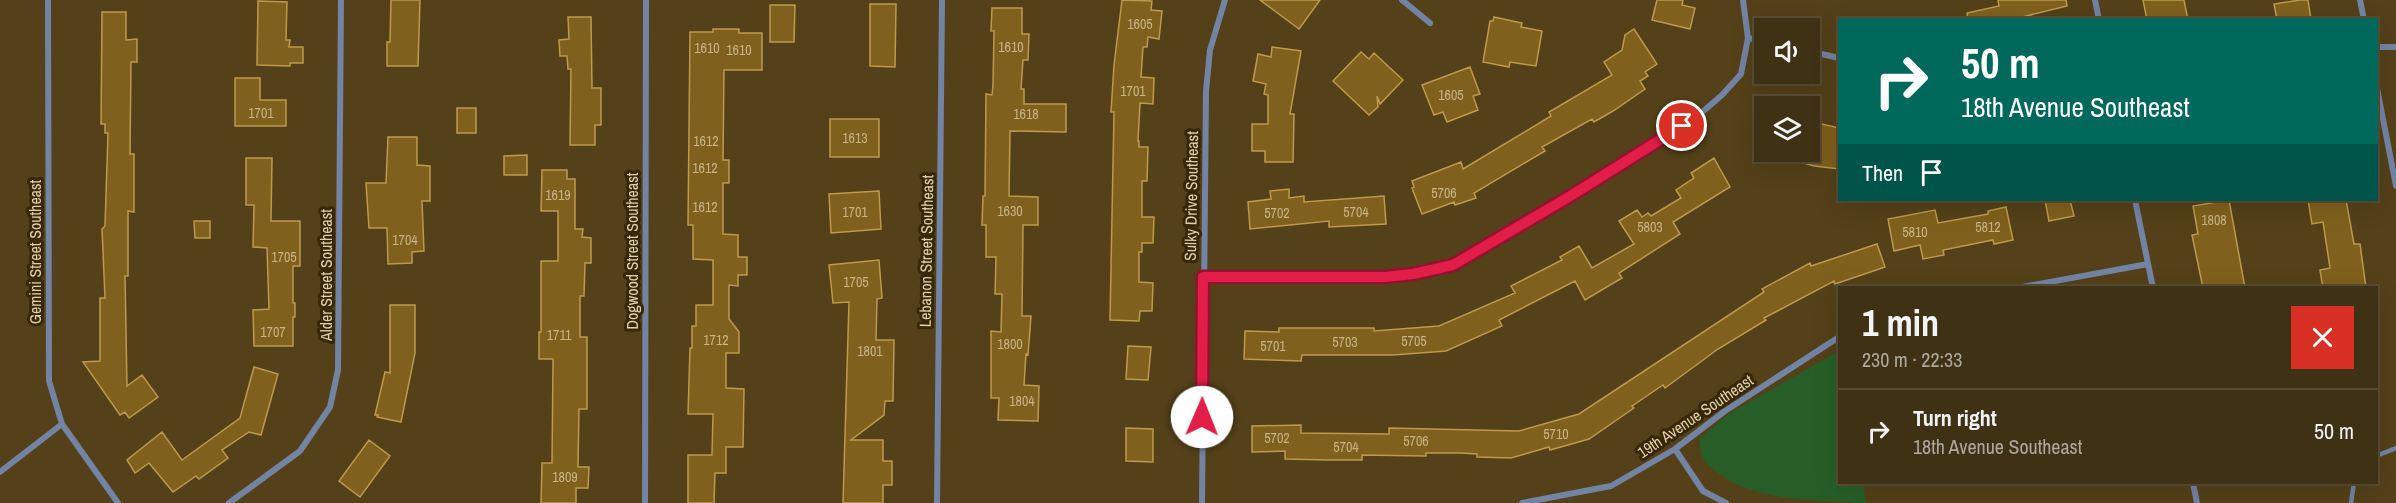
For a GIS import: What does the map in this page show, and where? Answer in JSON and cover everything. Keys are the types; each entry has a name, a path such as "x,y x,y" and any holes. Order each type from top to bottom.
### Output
{"street":[{"name":"Gemini Street Southeast","path":"48,0 49,381 62,424 118,503"},
{"name":"Alder Street Southeast","path":"229,503 300,451 330,406 338,370 341,0"},
{"name":"Dogwood Street Southeast","path":"645,503 646,0"},
{"name":"Lebanon Street Southeast","path":"937,503 942,0"},
{"name":"Sulky Drive Southeast","path":"1202,503 1206,91 1210,50 1225,0"},
{"path":"1402,0 1430,22"},
{"path":"1203,277 1385,277 1413,274 1453,265 1563,201 1700,114 1722,95 1741,74 1748,38 1743,0"},
{"path":"2095,0 2099,18"},
{"path":"2360,0 2364,18"},
{"path":"1748,38 1754,39"},
{"path":"2378,47 2396,47"},
{"path":"1820,54 1838,58"},
{"path":"2378,92 2396,186"},
{"path":"2135,201 2153,286"},
{"path":"2029,286 2148,264"},
{"name":"19th Avenue Southeast","path":"1522,503 1611,486 1674,449 1725,411 1838,338"},
{"path":"0,472 62,424"},
{"path":"1674,449 1703,491 1726,503"},
{"path":"2193,484 2197,503"}],"lane":[{"path":"2378,455 2396,448"},
{"path":"2351,503 2354,484"}],"green space":[{"path":"1838,352 1838,484 1863,484 1866,503 1780,497 1738,485 1720,475 1705,461 1699,439 1730,413"}],"building":[{"path":"391,0 420,0 418,66 387,66"},
{"path":"1122,0 1152,1 1151,10 1162,11 1159,39 1148,37 1147,47 1143,47 1141,77 1154,78 1153,104 1140,103 1139,147 1148,147 1147,181 1142,181 1142,217 1154,217 1153,243 1142,243 1142,252 1139,252 1139,282 1153,283 1152,311 1140,311 1139,321 1110,320 1114,112 1111,112"},
{"path":"1260,0 1320,0 1299,29"},
{"path":"1657,0 1683,0 1682,5 1695,8 1690,29 1652,20"},
{"path":"1998,0 2066,0 2067,6 2018,18 1968,18 1967,13 1999,6"},
{"path":"2143,0 2184,0 2188,18 2147,18"},
{"path":"2308,0 2311,18 2277,18 2274,4"},
{"path":"258,1 287,2 286,40 290,40 289,47 303,47 303,63 290,63 290,66 257,65"},
{"path":"870,4 896,4 895,67 870,66"},
{"path":"770,5 795,5 794,42 770,42"},
{"path":"992,8 1022,8 1022,34 1029,34 1028,60 1023,60 1021,89 1024,89 1024,104 1066,104 1066,132 1010,131 1009,196 1038,197 1038,225 1023,225 1022,316 1031,316 1024,385 1039,386 1038,421 998,420 999,398 991,398 991,331 1001,332 1002,294 995,294 996,257 986,257 986,225 982,225 983,196 985,196 986,94 992,95 993,85"},
{"path":"102,12 126,12 126,40 137,39 137,62 131,62 130,154 134,154 134,212 128,211 128,276 125,276 127,386 142,375 158,397 129,418 125,412 120,415 83,362 100,361 100,298 105,298 102,229 105,226 108,133 105,133 105,124 101,124"},
{"path":"568,17 591,17 592,88 601,88 601,125 595,125 595,145 570,145 571,69 568,69 567,56 560,56 559,40 569,39"},
{"path":"1494,17 1522,23 1521,27 1542,31 1536,66 1510,62 1509,67 1483,62 1490,21 1493,21"},
{"path":"713,29 739,29 739,33 762,33 762,70 724,70 723,160 729,160 729,183 723,183 723,234 738,235 738,257 747,257 747,275 738,275 738,286 729,285 729,319 739,332 739,353 726,353 726,388 744,389 743,447 726,447 726,473 715,473 714,503 688,503 688,455 712,455 713,414 688,414 690,348 692,348 692,326 696,326 696,305 713,305 713,260 693,259 693,225 688,225 690,32 713,32"},
{"path":"1634,29 1657,64 1645,72 1648,76 1640,81 1645,89 1594,122 1592,119 1542,147 1545,151 1474,193 1476,198 1455,205 1454,202 1422,214 1412,188 1414,187 1412,181 1461,162 1463,169 1551,116 1549,112 1612,75 1604,62 1622,50 1625,35"},
{"path":"1272,47 1301,51 1290,114 1294,114 1293,162 1265,162 1265,151 1252,151 1252,124 1268,124 1268,95 1264,94 1266,84 1253,81 1258,54 1271,57"},
{"path":"1361,52 1369,59 1374,53 1403,80 1380,104 1377,96 1378,107 1369,115 1333,81"},
{"path":"1470,67 1480,94 1473,96 1478,110 1447,122 1443,112 1434,115 1422,85"},
{"path":"235,78 260,78 260,100 286,100 286,126 235,126"},
{"path":"457,108 476,108 476,133 457,133"},
{"path":"830,119 879,119 879,157 830,157"},
{"path":"1820,124 1838,128 1838,169 1801,162 1820,162"},
{"path":"388,137 417,137 417,165 430,166 430,201 422,201 424,251 412,252 412,263 388,264 387,228 369,228 366,183 386,183"},
{"path":"527,155 527,175 504,175 504,156"},
{"path":"246,158 272,158 271,221 300,221 300,266 293,266 295,317 293,317 293,346 254,346 253,310 269,309 267,248 253,247 254,205 246,205"},
{"path":"1714,158 1730,187 1673,222 1680,234 1619,273 1622,278 1585,300 1575,281 1499,320 1502,326 1446,351 1393,355 1302,355 1301,361 1244,359 1245,331 1279,332 1279,328 1374,328 1374,331 1439,326 1515,293 1511,286 1562,260 1560,257 1579,246 1592,268 1634,244 1619,221 1637,210 1642,217 1648,213 1651,216 1681,198 1676,190 1694,178 1691,173"},
{"path":"542,170 567,170 567,179 575,179 575,229 583,229 582,237 591,238 591,263 585,263 584,296 580,296 580,337 587,337 587,409 579,409 578,467 589,467 588,488 576,488 576,503 541,503 542,463 552,463 553,359 539,359 541,261 558,261 558,211 541,211"},
{"path":"1289,189 1289,198 1304,196 1304,202 1384,196 1386,224 1329,227 1329,221 1250,229 1248,202 1271,199 1270,191"},
{"path":"879,191 881,229 831,233 829,194"},
{"path":"2045,201 2070,201 2074,216 2049,221"},
{"path":"2229,201 2245,286 2203,286 2192,235 2198,234 2193,206"},
{"path":"2308,201 2346,201 2354,244 2360,244 2366,286 2323,286 2320,270 2330,268 2323,222 2312,224"},
{"path":"2006,207 2013,240 1994,244 1993,240 1943,250 1944,255 1923,259 1920,245 1894,251 1888,219 1935,210 1938,223 1988,214 1988,211"},
{"path":"194,221 210,221 210,238 195,238"},
{"path":"1877,244 1885,267 1835,284 1834,281 1764,318 1766,320 1718,349 1665,388 1663,385 1589,439 1511,458 1477,457 1477,454 1460,453 1426,453 1426,456 1362,455 1362,460 1285,459 1285,451 1252,452 1252,426 1301,425 1301,433 1389,434 1389,428 1519,431 1579,414 1764,292 1762,289 1810,263 1811,266"},
{"path":"879,260 882,298 877,299 876,340 894,340 893,401 885,401 884,415 851,440 883,440 883,461 892,461 892,485 883,485 883,503 843,503 849,302 833,303 829,265"},
{"path":"390,305 415,305 415,353 401,422 375,415 385,372 390,373"},
{"path":"1128,346 1151,347 1148,380 1126,379"},
{"path":"254,367 278,374 261,435 249,432 222,450 228,458 199,479 196,476 173,492 149,463 135,473 127,460 162,432 182,460 240,418"},
{"path":"1126,428 1153,429 1153,462 1126,461"},
{"path":"369,440 390,456 360,497 339,481"}],"route":[{"path":"1202,417 1203,277 1385,277 1413,274 1453,265 1572,195 1682,126"}]}
